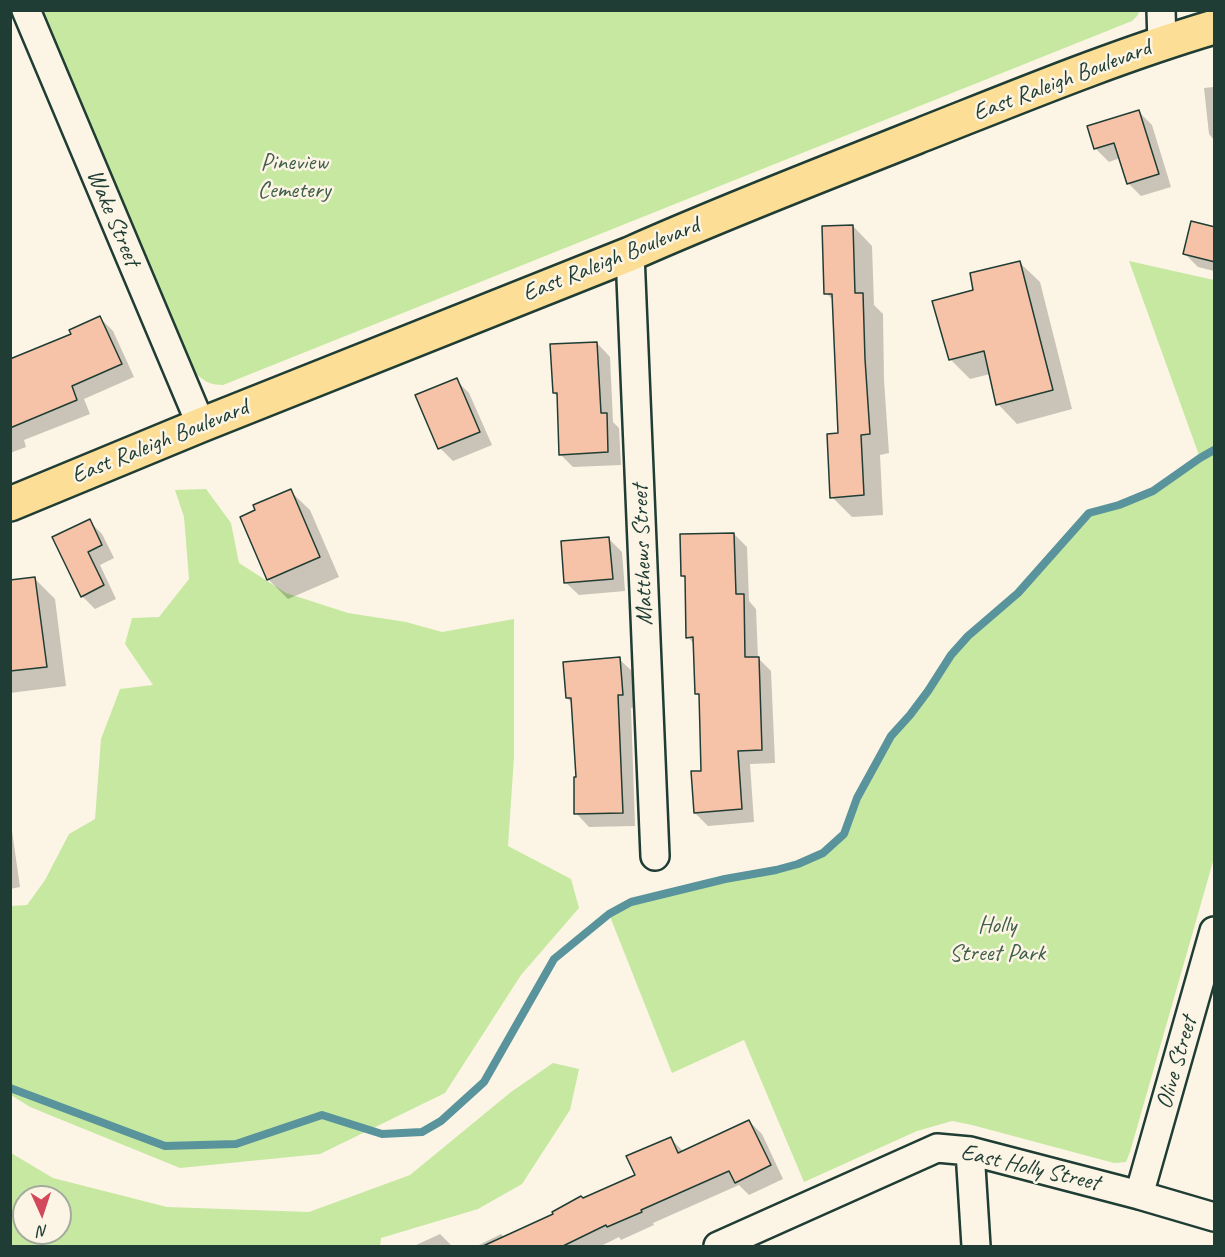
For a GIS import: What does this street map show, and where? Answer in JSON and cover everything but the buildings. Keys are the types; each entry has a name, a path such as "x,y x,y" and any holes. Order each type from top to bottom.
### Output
{"main road":[{"name":"East Raleigh Boulevard","path":"10,504 201,424 1055,82 1162,43 1215,27"}],"street":[{"name":"Wake Street","path":"26,10 201,424"},
{"path":"1161,10 1162,43"},
{"name":"Matthews Street","path":"630,254 655,856"},
{"name":"Olive Street","path":"1139,1195 1215,931"},
{"name":"East Holly Street","path":"718,1246 937,1148 970,1151 1215,1217"},
{"path":"970,1151 976,1246"}],"green space":[{"name":"Pineview Cemetery","path":"42,11 1139,11 1132,21 223,385 207,382 194,372"},
{"name":"Holly Street Park","path":"1129,261 1214,280 1214,858 1130,1152 1126,1162 1114,1163 952,1121 917,1131 804,1182 744,1040 672,1073 609,914 631,902 725,879 776,870 798,864 823,853 844,834 857,798 891,736 910,715 951,655 968,636 1018,593 1089,513 1119,505 1153,491 1200,458"},
{"path":"206,489 231,523 239,563 286,593 348,613 406,622 442,632 514,619 514,757 508,846 571,879 579,908 521,975 445,1093 320,1154 180,1168 30,1107 11,1095 10,906 27,905 45,880 69,834 95,819 101,739 120,689 153,685 125,644 132,618 159,617 189,579 184,517 175,490"},
{"path":"553,1063 579,1069 570,1110 522,1184 478,1209 381,1238 380,1246 11,1246 11,1153 53,1178 167,1207 309,1212 410,1175 511,1092"}],"waterway":[{"path":"10,1088 165,1146 236,1144 322,1115 382,1134 422,1132 441,1121 484,1082 554,959 609,914 631,902 725,879 776,870 798,864 823,853 844,834 857,798 891,736 910,715 951,655 968,636 1018,593 1089,513 1119,505 1153,491 1214,450"}]}
